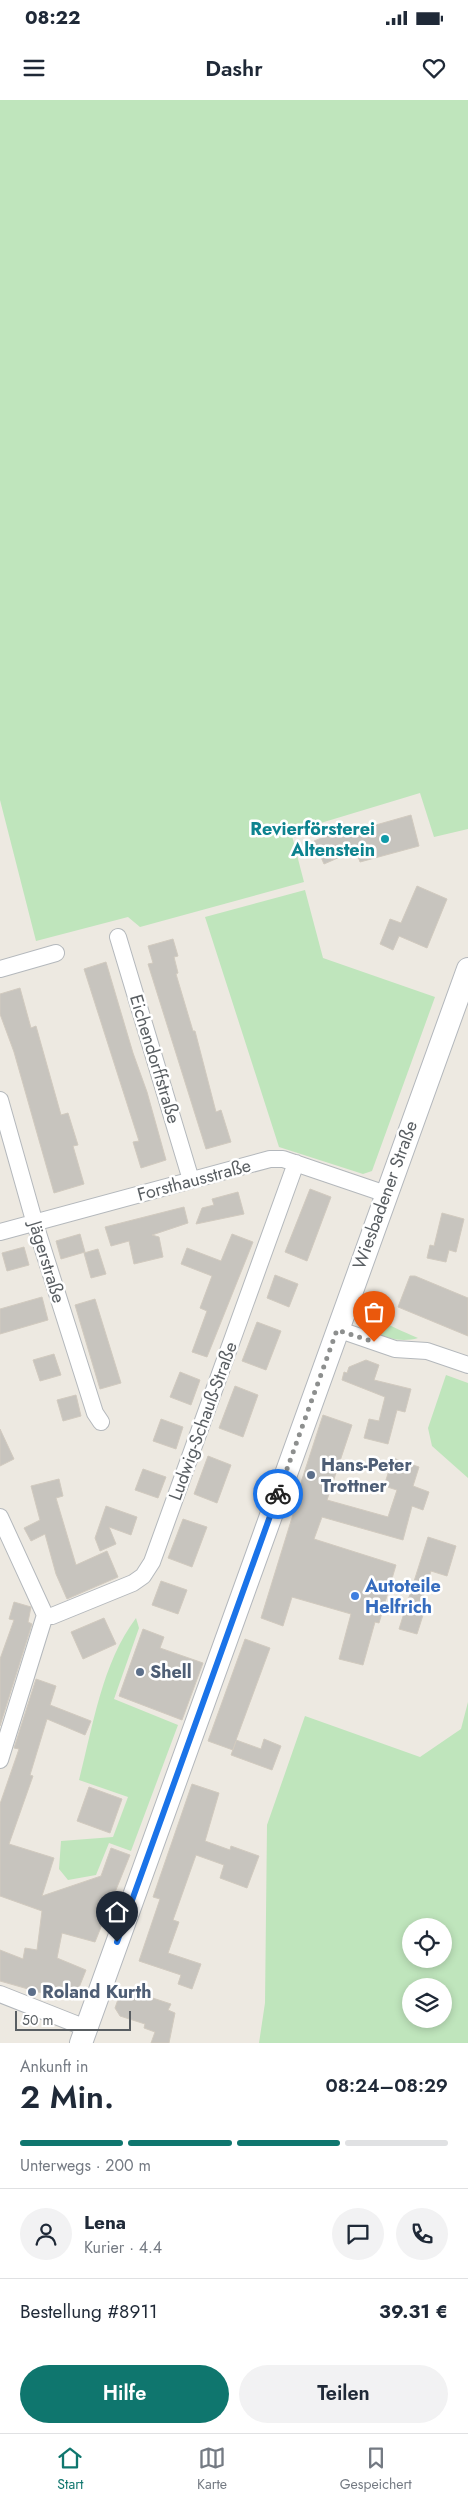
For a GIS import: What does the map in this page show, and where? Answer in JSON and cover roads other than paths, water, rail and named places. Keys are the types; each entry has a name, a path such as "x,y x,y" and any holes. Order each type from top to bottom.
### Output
{"main road":[{"name":"Wiesbadener Straße","path":"84,2035 468,969"}],"street":[{"name":"Eichendorffstraße","path":"118,937 192,1180"},
{"path":"0,969 56,953"},
{"name":"Jägerstraße","path":"0,1100 70,1339 95,1413 101,1422"},
{"name":"Forsthausstraße","path":"0,1232 270,1159 283,1159 386,1194"},
{"name":"Ludwig-Schauß-Straße","path":"45,1615 52,1616 133,1584 143,1576 152,1562 296,1164"},
{"path":"337,1330 395,1349 427,1352 468,1365"},
{"path":"0,1517 45,1615 0,1760"},
{"path":"0,1994 84,2035"}],"place":[{"name":"Revierförsterei Altenstein","path":"385,839"},
{"name":"Hans-Peter Trottner","path":"311,1475"},
{"name":"Autoteile Helfrich","path":"355,1596"},
{"name":"Shell","path":"140,1672"},
{"name":"Roland Kurth","path":"32,1992"}]}
